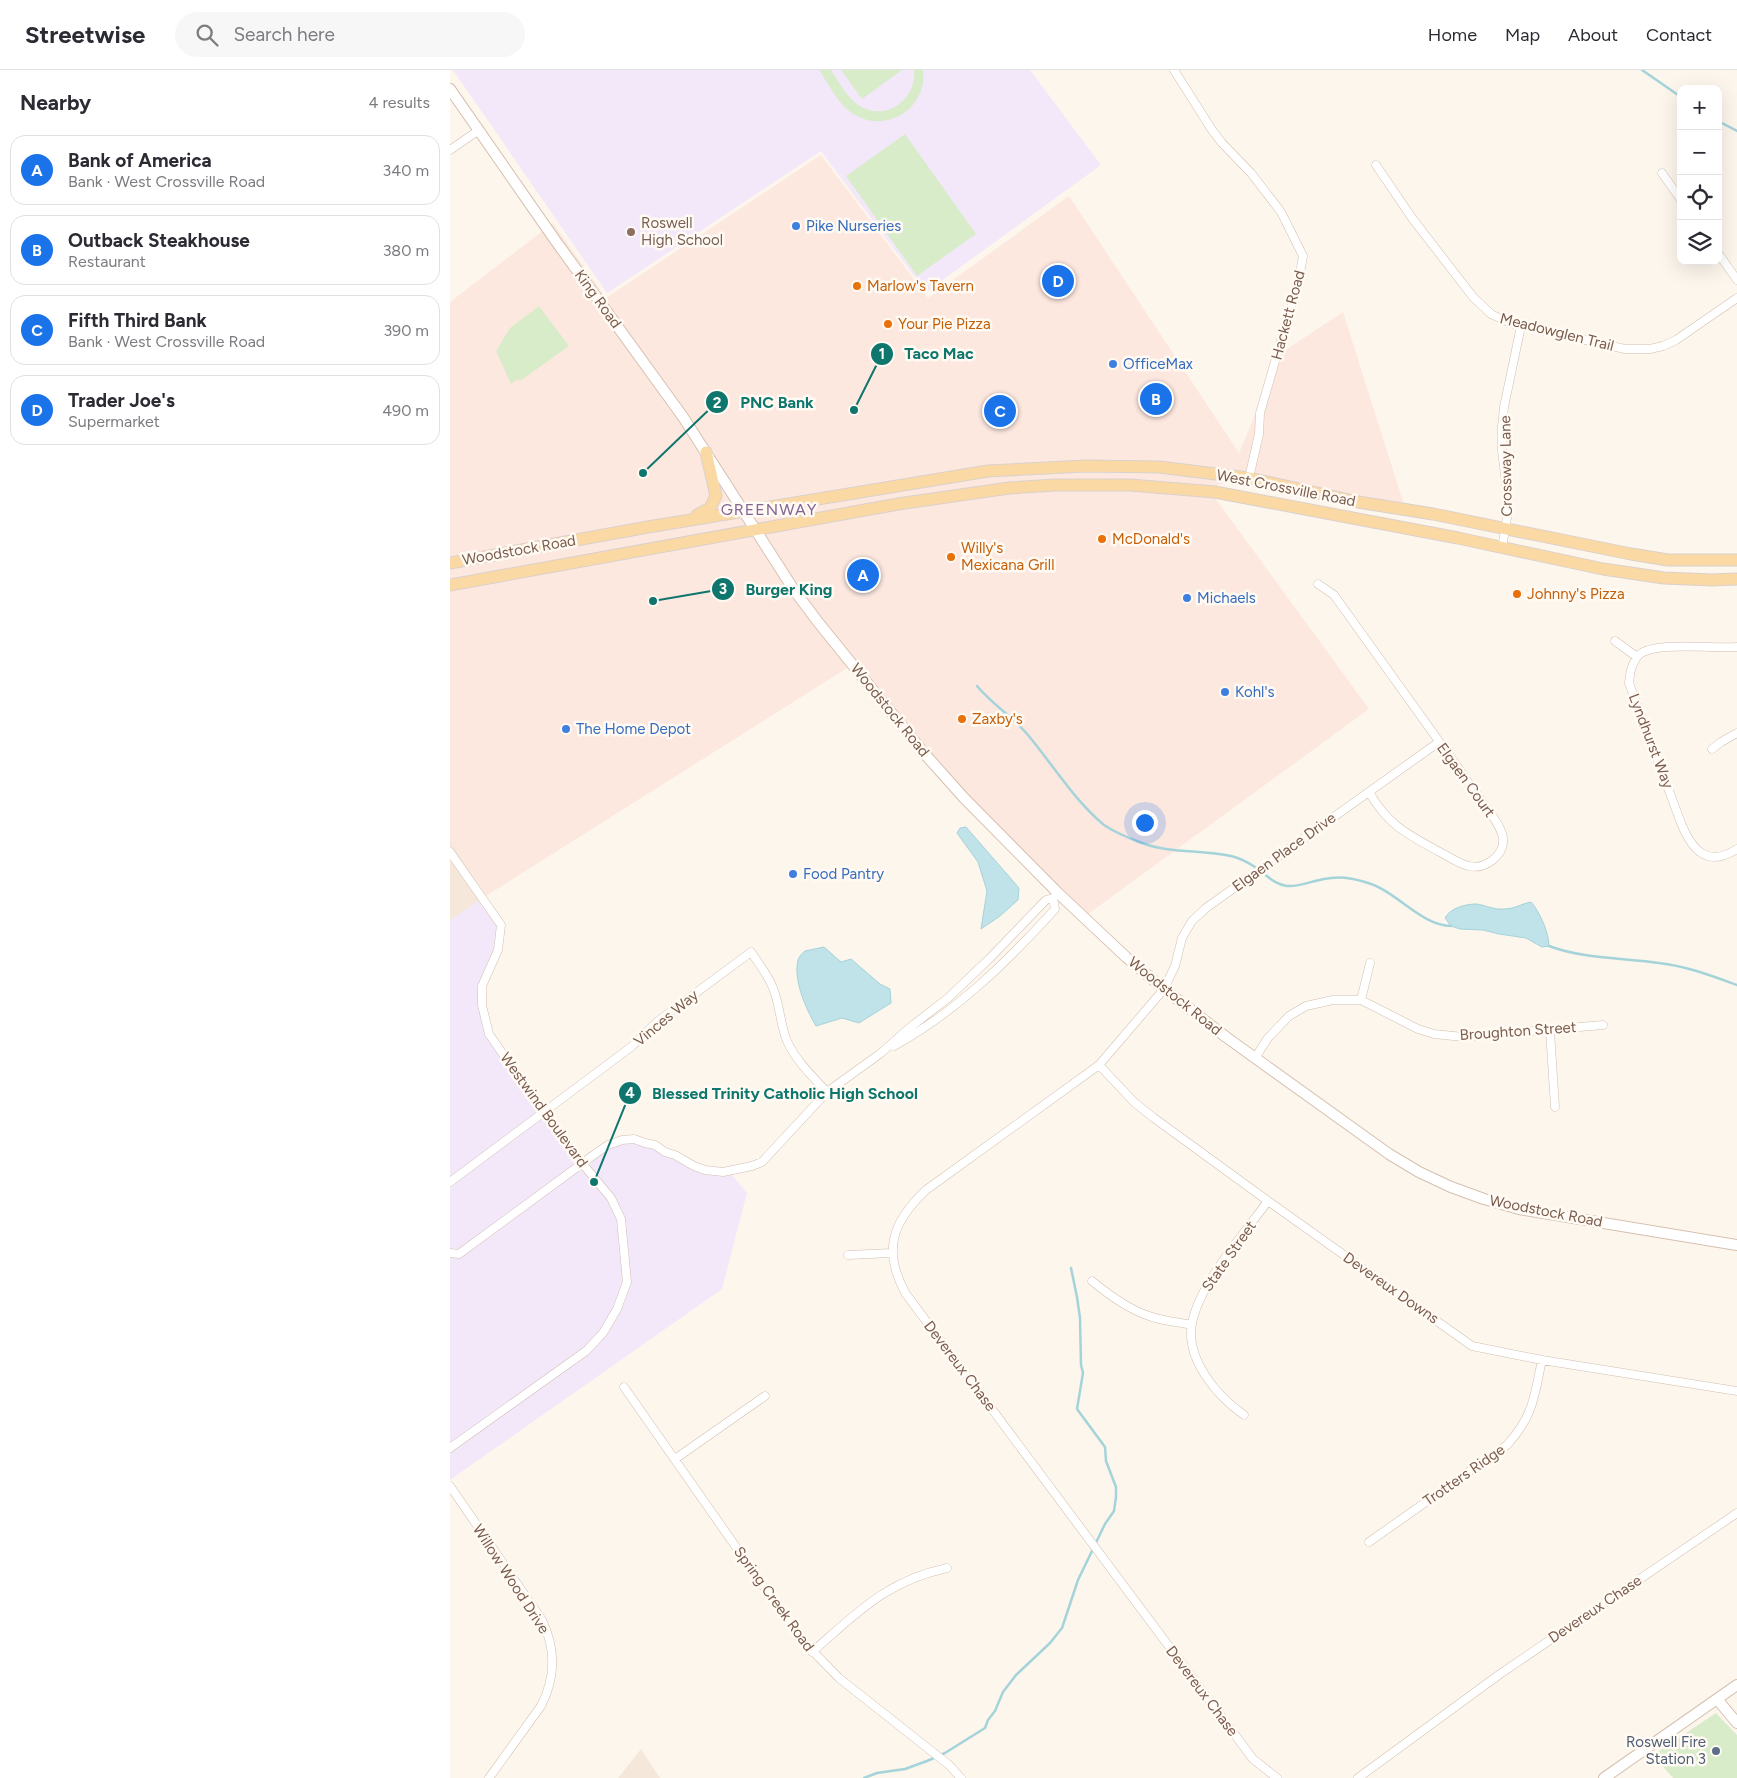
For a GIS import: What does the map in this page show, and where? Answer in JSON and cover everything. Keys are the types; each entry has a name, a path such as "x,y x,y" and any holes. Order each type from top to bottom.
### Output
{"main road":[{"path":"687,520 710,508 716,496 706,452"},
{"name":"West Crossville Road","path":"744,511 988,471 1085,466 1145,467 1249,478 1358,502 1433,514 1668,560 1737,560"},
{"name":"West Crossville Road","path":"756,530 898,504 1009,488 1055,485 1130,485 1215,492 1502,548 1603,570 1664,578 1737,579"},
{"name":"Woodstock Road","path":"450,563 744,511"},
{"name":"Woodstock Road","path":"450,585 756,530"}],"street":[{"name":"Hackett Road","path":"1174,70 1212,130 1251,173 1281,212 1291,228 1303,256 1260,413 1259,434 1249,478"},
{"name":"King Road","path":"450,89 555,240 683,417 744,511"},
{"path":"450,150 479,130"},
{"name":"Meadowglen Trail","path":"1376,165 1412,218 1482,307 1500,319 1521,326 1625,349 1650,349 1664,346 1676,340 1737,298"},
{"path":"1662,173 1677,194"},
{"path":"1722,259 1737,280"},
{"name":"Crossway Lane","path":"1502,548 1510,506 1502,451 1502,427 1504,407 1521,326"},
{"name":"Woodstock Road","path":"744,511 794,590 923,752 964,798 1056,895 1164,989 1255,1058 1389,1154 1419,1172 1451,1187 1519,1209 1737,1245"},
{"name":"Elgaen Court","path":"1318,584 1334,595 1484,804 1498,826 1503,839 1500,851 1494,860 1485,865 1471,867 1454,860 1400,830 1387,817 1369,792"},
{"path":"1615,642 1637,657 1646,650 1656,647 1737,647"},
{"name":"Lyndhurst Way","path":"1637,657 1631,670 1629,683 1687,838 1696,850 1710,856 1725,856 1737,849"},
{"path":"1712,749 1737,733"},
{"name":"Elgaen Place Drive","path":"1164,989 1175,966 1182,938 1192,920 1206,908 1439,742"},
{"name":"Westwind Boulevard","path":"450,852 453,864 501,925 498,950 482,986 482,1005 489,1034 544,1113 582,1164 611,1198 621,1219 627,1282 617,1309 603,1334 586,1351 450,1448"},
{"path":"881,1053 930,1025 966,996 1055,909 1056,895"},
{"path":"450,1253 459,1254 608,1145 622,1140 634,1138 655,1145 665,1152 705,1170 723,1172 762,1162 827,1092 881,1053 948,998 1046,900 1056,895"},
{"name":"Vinces Way","path":"450,1182 631,1047 658,1021 751,952 769,978 774,989 787,1040 794,1054 807,1072 827,1092"},
{"path":"1361,1000 1370,963"},
{"path":"848,1255 891,1253 894,1236 910,1205 926,1190 1099,1065 1164,989"},
{"name":"Broughton Street","path":"1255,1058 1268,1038 1289,1016 1306,1006 1333,1000 1361,1000 1418,1029 1434,1034 1463,1037 1603,1025"},
{"path":"1550,1030 1555,1107"},
{"name":"Devereux Downs","path":"1099,1065 1134,1103 1472,1346 1542,1360 1737,1391"},
{"name":"State Street","path":"1244,1414 1230,1405 1216,1392 1202,1371 1195,1353 1192,1325 1200,1298 1209,1282 1268,1201"},
{"name":"Devereux Chase","path":"891,1253 901,1285 906,1294 1253,1759 1277,1778"},
{"path":"1092,1281 1109,1295 1150,1317 1192,1325"},
{"name":"Trotters Ridge","path":"1369,1542 1508,1445 1520,1430 1530,1412 1542,1360"},
{"name":"Spring Creek Road","path":"624,1387 787,1621 812,1652 839,1678 949,1765 961,1778"},
{"path":"675,1459 765,1396"},
{"name":"Willow Wood Drive","path":"450,1486 542,1620 550,1640 552,1652 552,1674 541,1706 489,1778"},
{"name":"Devereux Chase","path":"1358,1778 1500,1674 1737,1513"},
{"path":"812,1652 867,1604 885,1591 915,1576 947,1568"},
{"path":"1604,1778 1737,1685"},
{"path":"1717,1699 1737,1723"}],"shaded area":[{"name":"Roswell High School","path":"453,70 1030,70 1101,165 926,292 821,151 607,293"},
{"path":"821,155 928,298 1069,196 1239,453 1281,353 1343,312 1406,511 1255,477 1207,487 1369,709 1084,917 1009,845 855,663 486,896 450,839 450,302 553,223 606,298"},
{"path":"450,839 486,896 450,921"},
{"path":"482,898 501,925 498,950 482,987 489,1034 581,1162 595,1154 634,1139 707,1170 729,1171 747,1193 722,1289 450,1480 450,921"},
{"path":"641,1749 660,1778 618,1778"}],"green space":[{"path":"819,70 831,70 851,99 860,106 870,110 880,111 898,105 910,90 914,81 914,70 923,70 923,83 919,95 912,106 903,114 892,119 868,120 855,115 844,106"},
{"path":"841,70 902,70 862,99"},
{"path":"905,134 976,234 917,276 846,176"},
{"path":"539,306 569,346 520,381 518,379 511,384 496,351 510,328"},
{"path":"1716,1713 1737,1735 1737,1778 1673,1778 1653,1755"}],"water":[{"path":"966,827 1019,888 1018,900 981,929 987,891 978,862 957,833 960,828"},
{"path":"1531,902 1538,911 1543,923 1549,946 1542,947 1526,938 1483,930 1460,929 1451,926 1445,918 1454,909 1468,905 1476,904 1504,909"},
{"path":"824,947 841,962 851,959 880,984 890,989 891,1003 859,1023 842,1018 816,1026 801,994 797,968 798,959 805,951"}],"waterway":[{"path":"1642,70 1677,94"},
{"path":"1722,123 1737,131"},
{"path":"977,686 1028,735 1083,805 1104,825 1117,832 1164,849 1234,857 1253,865 1282,885 1296,886 1334,878 1360,881 1387,892 1429,920 1451,926"},
{"path":"1549,946 1590,956 1679,966 1737,985"},
{"path":"864,1778 877,1773 905,1769 927,1761 945,1753 985,1728 1003,1692 1016,1675 1050,1643 1062,1628 1078,1580 1105,1524 1114,1511 1116,1487 1106,1461 1105,1447 1077,1409 1083,1373 1081,1365 1080,1318 1071,1268"}],"place":[{"name":"Pike Nurseries","path":"796,226"},
{"name":"Roswell High School","path":"631,232"},
{"name":"Trader Joe's","path":"1058,281"},
{"name":"Marlow's Tavern","path":"857,286"},
{"name":"Your Pie Pizza","path":"888,324"},
{"name":"OfficeMax","path":"1113,364"},
{"name":"Outback Steakhouse","path":"1156,399"},
{"name":"Taco Mac","path":"854,410"},
{"name":"Fifth Third Bank","path":"1000,411"},
{"name":"PNC Bank","path":"643,473"},
{"name":"McDonald's","path":"1102,539"},
{"name":"Willy's Mexicana Grill","path":"951,557"},
{"name":"Bank of America","path":"863,575"},
{"name":"Johnny's Pizza","path":"1517,594"},
{"name":"Michaels","path":"1187,598"},
{"name":"Burger King","path":"653,601"},
{"name":"Kohl's","path":"1225,692"},
{"name":"Zaxby's","path":"962,719"},
{"name":"The Home Depot","path":"566,729"},
{"name":"Food Pantry","path":"793,874"},
{"name":"Blessed Trinity Catholic High School","path":"594,1182"},
{"name":"Roswell Fire Station 3","path":"1716,1751"}],"district":[{"name":"GREENWAY","path":"769,509"}]}
